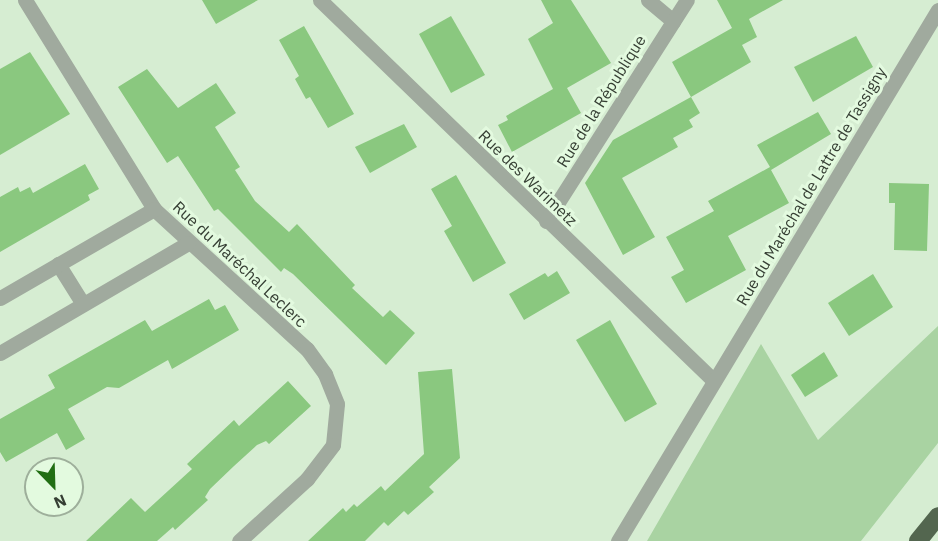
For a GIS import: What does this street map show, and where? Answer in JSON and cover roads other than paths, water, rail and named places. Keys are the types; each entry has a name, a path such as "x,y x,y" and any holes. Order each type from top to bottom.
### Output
{"highway":[{"path":"918,541 938,516"}],"street":[{"name":"Rue du Maréchal Leclerc","path":"25,0 154,209 188,243 307,349 325,375 337,404 333,446 307,478 239,541"},
{"name":"Rue des Warimetz","path":"320,0 714,381"},
{"path":"648,0 673,21"},
{"name":"Rue de la République","path":"546,221 687,0"},
{"name":"Rue du Maréchal de Lattre de Tassigny","path":"618,541 938,10"},
{"path":"0,298 154,209"},
{"path":"0,353 188,243"},
{"path":"58,264 83,304"}]}
